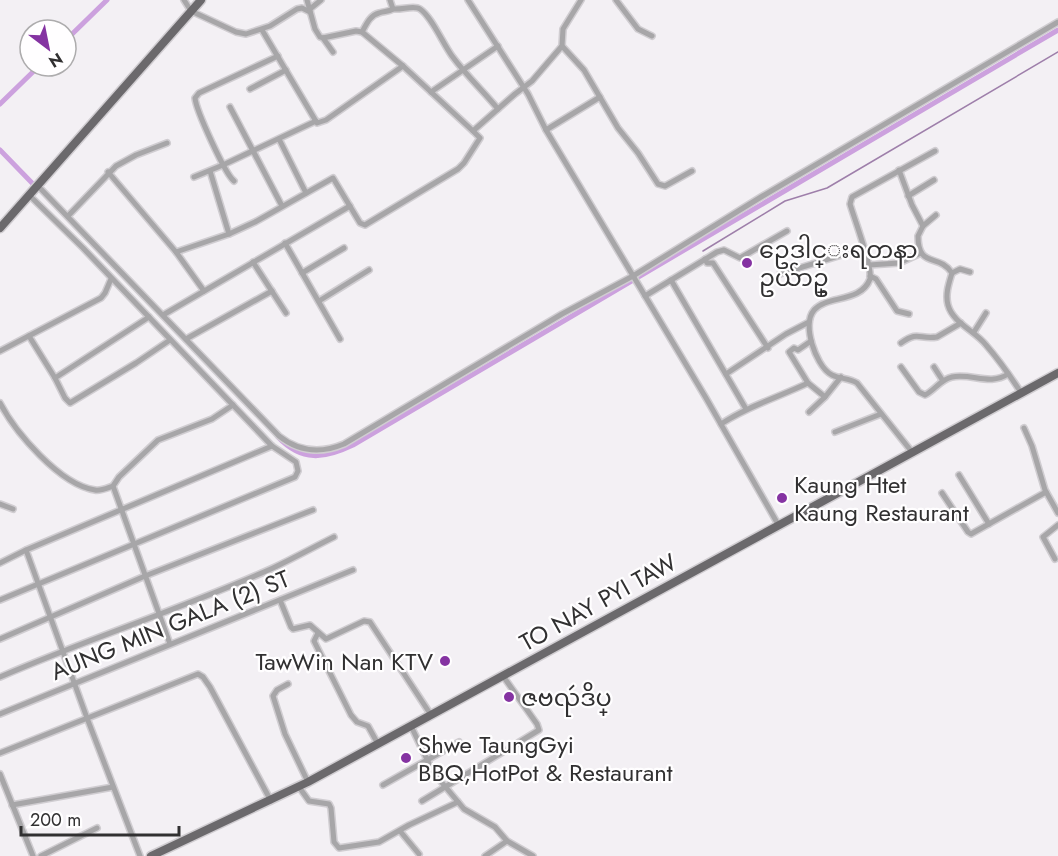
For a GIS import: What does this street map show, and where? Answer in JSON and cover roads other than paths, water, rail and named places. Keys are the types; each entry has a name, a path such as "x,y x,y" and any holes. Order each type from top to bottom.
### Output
{"main road":[{"path":"0,228 201,0"},
{"name":"TO NAY PYI TAW","path":"152,856 299,787 1058,373"}],"street":[{"path":"184,0 191,11 240,33 262,30 297,9 310,11"},
{"path":"308,0 316,32 333,52"},
{"path":"310,11 321,0"},
{"path":"390,0 393,9"},
{"path":"468,0 498,46 779,526"},
{"path":"473,131 539,75 562,46 564,29 580,0"},
{"path":"616,0 638,29 652,36"},
{"path":"362,32 374,15 393,9 403,10 412,7 423,11 462,69 498,109"},
{"path":"37,185 279,436 306,451 325,450 344,444 562,314 634,278 761,197 1058,22"},
{"path":"262,30 316,121"},
{"path":"176,252 229,234 334,178 363,226 464,163 480,138 403,66 362,32 356,31 323,38"},
{"path":"431,92 498,46"},
{"path":"562,46 580,64 618,128 658,184 665,186 692,171"},
{"path":"234,182 223,165 195,98 199,93 278,56"},
{"path":"194,177 316,121 319,123 326,120 403,66"},
{"path":"250,89 286,70"},
{"path":"546,130 600,97"},
{"path":"230,107 282,206"},
{"path":"279,139 306,192"},
{"path":"68,216 108,172 126,160 167,143"},
{"path":"912,452 857,383 849,378 832,375 826,370 814,351 809,322 810,314 816,308 853,294 867,283 870,276 869,265 850,204 851,199 935,151"},
{"path":"899,170 908,196 923,226"},
{"path":"210,171 229,234"},
{"path":"108,172 176,252 204,291"},
{"path":"908,196 934,180"},
{"path":"0,600 297,475 296,462 272,446 29,195"},
{"path":"163,315 350,206"},
{"path":"921,254 918,236 923,226 936,215"},
{"path":"645,296 724,250 740,258 788,231"},
{"path":"285,243 340,339"},
{"path":"302,273 344,248"},
{"path":"780,274 864,248"},
{"path":"869,265 899,263 921,254"},
{"path":"921,254 945,265 952,273"},
{"path":"705,259 707,263 713,263 768,348"},
{"path":"253,262 286,313"},
{"path":"970,272 960,269 952,273 948,285 948,305 961,323 974,332 1022,394"},
{"path":"319,301 369,270"},
{"path":"870,276 876,279 897,311 909,314"},
{"path":"0,351 101,298 111,279"},
{"path":"671,280 746,409"},
{"path":"186,339 272,291"},
{"path":"974,332 986,313"},
{"path":"55,378 149,317"},
{"path":"726,374 786,334 809,322"},
{"path":"901,343 909,337 918,335 933,339 961,323"},
{"path":"30,336 67,401 71,403 170,340"},
{"path":"811,341 798,350 794,348 789,351 808,383 825,397"},
{"path":"901,367 921,395 928,394 943,381 957,376 996,379 1008,374"},
{"path":"934,367 943,381"},
{"path":"809,412 841,377"},
{"path":"721,424 746,409 787,394 808,383"},
{"path":"0,403 2,412 38,452 71,480 94,490 113,486 119,477 158,440 212,419 233,405"},
{"path":"835,432 881,414"},
{"path":"1024,428 1046,492 1058,513"},
{"path":"0,564 26,550 272,446"},
{"path":"959,475 989,524"},
{"path":"113,486 170,644"},
{"path":"942,493 969,534 1046,492"},
{"path":"0,504 13,509"},
{"path":"0,639 145,576 314,510"},
{"path":"1055,559 1043,537 1058,525"},
{"path":"0,676 273,568 334,537"},
{"path":"26,550 112,787 140,856"},
{"name":"AUNG MIN GALA (2) ST","path":"0,714 353,570"},
{"path":"280,600 293,629 310,625 326,639 364,621 370,622 431,715"},
{"path":"318,633 314,641 351,715 357,722 368,726 378,744"},
{"path":"0,753 198,674 210,687 271,801"},
{"path":"423,801 539,730 503,676"},
{"path":"288,684 277,690 273,696 285,734 308,782"},
{"path":"411,726 427,761 458,802 476,817 495,827 507,841 533,856"},
{"path":"383,785 459,742"},
{"path":"0,774 33,856"},
{"path":"12,805 112,787"},
{"path":"299,787 309,801 323,802 332,808 336,846 344,847 379,842 458,802"},
{"path":"41,856 97,828"},
{"path":"400,831 419,854"},
{"path":"484,856 507,841"}],"waterway":[{"path":"78,28 107,0"},
{"path":"278,437 296,451 314,456 332,453 353,445 1058,30"},
{"path":"703,251 785,201 827,188 1058,52"},
{"path":"0,104 27,78"},
{"path":"0,150 33,184"}],"place":[{"name":"ဥေဒါင္းရတနာ ဥယ်ာဥ္","path":"747,263"},
{"name":"Kaung Htet Kaung Restaurant","path":"782,498"},
{"name":"TawWin Nan KTV","path":"445,661"},
{"name":"ဇဗၺဴဒိပ္","path":"509,697"},
{"name":"Shwe TaungGyi BBQ,HotPot & Restaurant","path":"406,758"}]}
